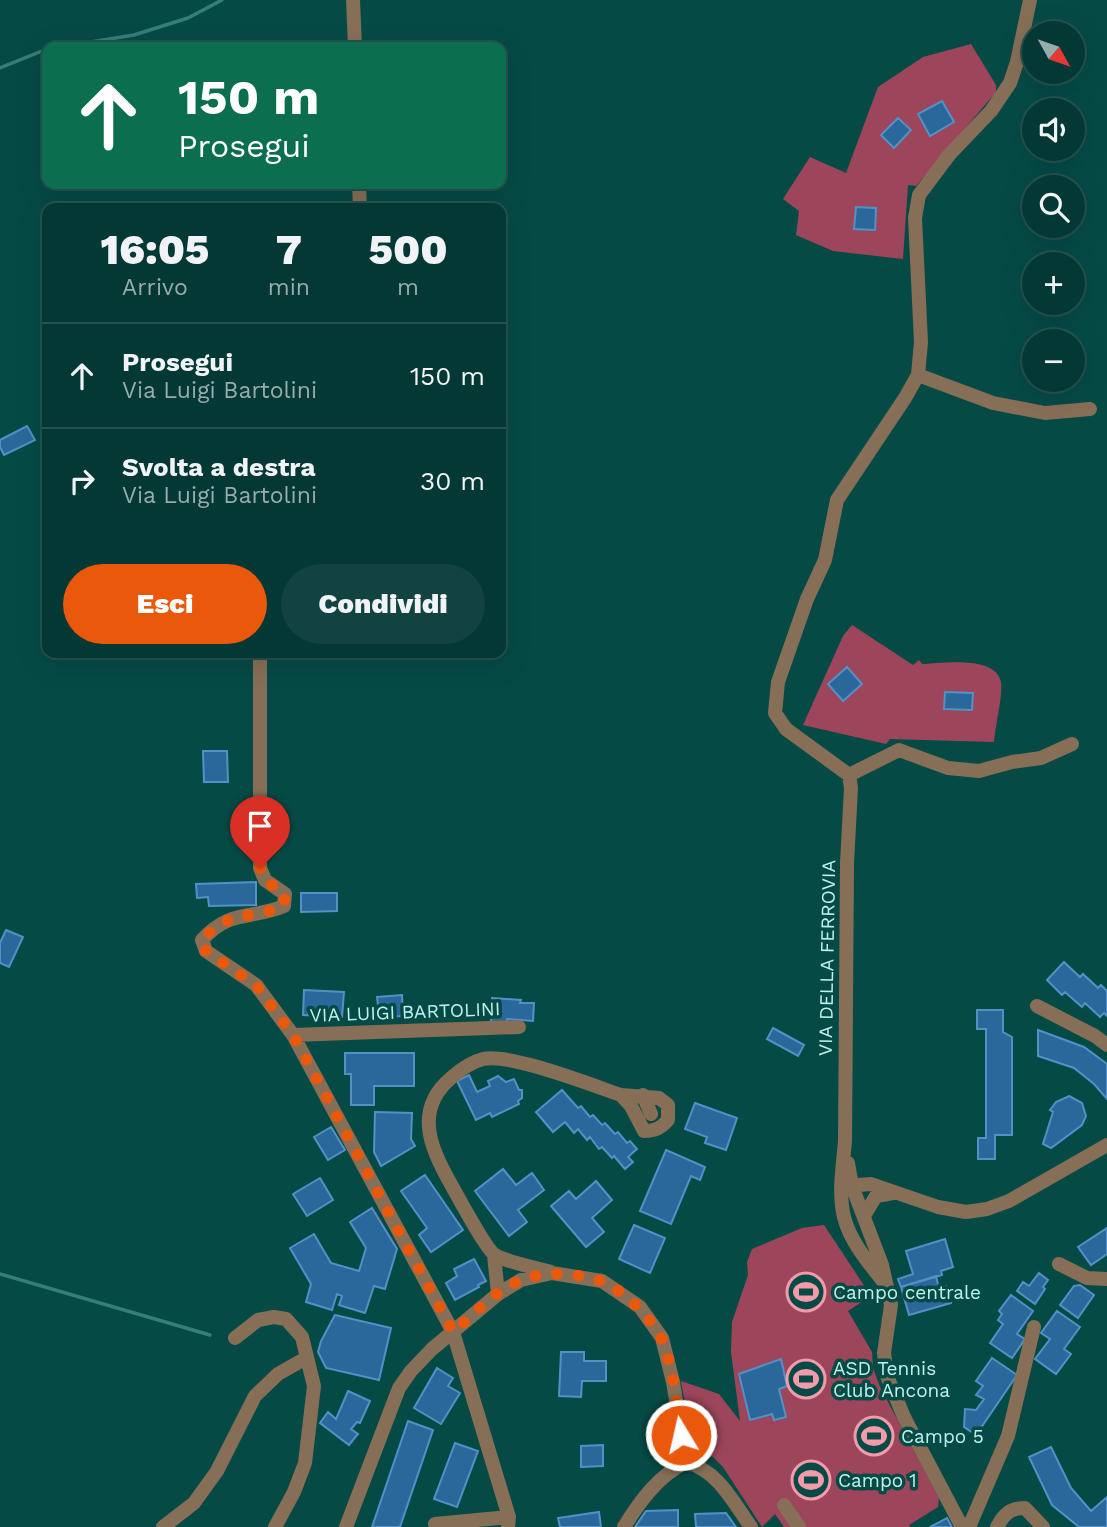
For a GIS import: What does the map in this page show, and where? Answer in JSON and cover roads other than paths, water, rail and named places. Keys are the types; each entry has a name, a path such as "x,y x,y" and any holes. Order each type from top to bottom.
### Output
{"street":[{"path":"353,0 355,42"},
{"path":"1030,0 1010,83 991,111 949,155 919,195 915,218 921,342 918,375 837,500 825,560 807,599 779,682 775,713 786,729 849,775 899,750 948,768 979,771 1041,758 1072,744"},
{"path":"918,375 993,403 1045,413 1090,409"},
{"name":"VIA LUIGI BARTOLINI","path":"260,658 260,868 265,880 285,894 284,906 228,919 202,940 206,951 256,985 293,1035 453,1332 508,1522"},
{"name":"VIA DELLA FERROVIA","path":"849,775 851,789 847,863 845,1141 847,1186 844,1216 858,1246 887,1286"},
{"path":"1037,1006 1107,1045"},
{"name":"VIA LUIGI BARTOLINI","path":"293,1035 519,1027"},
{"path":"498,1294 494,1255 472,1222 431,1145 428,1121 432,1100 443,1084 461,1069 484,1059 511,1059 621,1095 659,1098 668,1105 668,1120 652,1131 645,1130 621,1095"},
{"path":"643,1095 651,1114"},
{"path":"847,1186 872,1184 938,1206 966,1212 987,1209 1009,1201 1107,1145"},
{"name":"VIA DELLA FERROVIA","path":"847,1186 864,1216 887,1286 891,1305 884,1353 887,1376 904,1417 962,1527"},
{"path":"844,1216 864,1216 876,1196 895,1193"},
{"path":"494,1255 552,1273 602,1281 640,1307 662,1338 673,1382 686,1462"},
{"path":"1059,1265 1087,1278 1107,1279"},
{"path":"346,1527 399,1388 411,1371 432,1349 498,1294 522,1280 552,1273"},
{"path":"235,1338 258,1320 274,1317 286,1320 302,1337 314,1386 307,1453 295,1492 275,1527"},
{"path":"969,1527 1008,1436 1034,1327"},
{"path":"163,1527 194,1503 216,1471 255,1396 278,1374 306,1358"},
{"path":"624,1527 640,1501 672,1469 686,1462 700,1466 720,1482 751,1527"},
{"path":"784,1505 799,1527"},
{"path":"997,1527 1002,1517 1013,1508 1024,1508 1043,1527"},
{"path":"435,1524 508,1522"}],"waterway":[{"path":"91,42 134,35 188,18 222,0"},
{"path":"0,68 42,51"},
{"path":"0,1274 210,1335"}],"place":[{"name":"Campo centrale","path":"806,1292"},
{"name":"ASD Tennis Club Ancona","path":"806,1379"},
{"name":"Campo 5","path":"874,1436"},
{"name":"Campo 1","path":"811,1480"}]}
